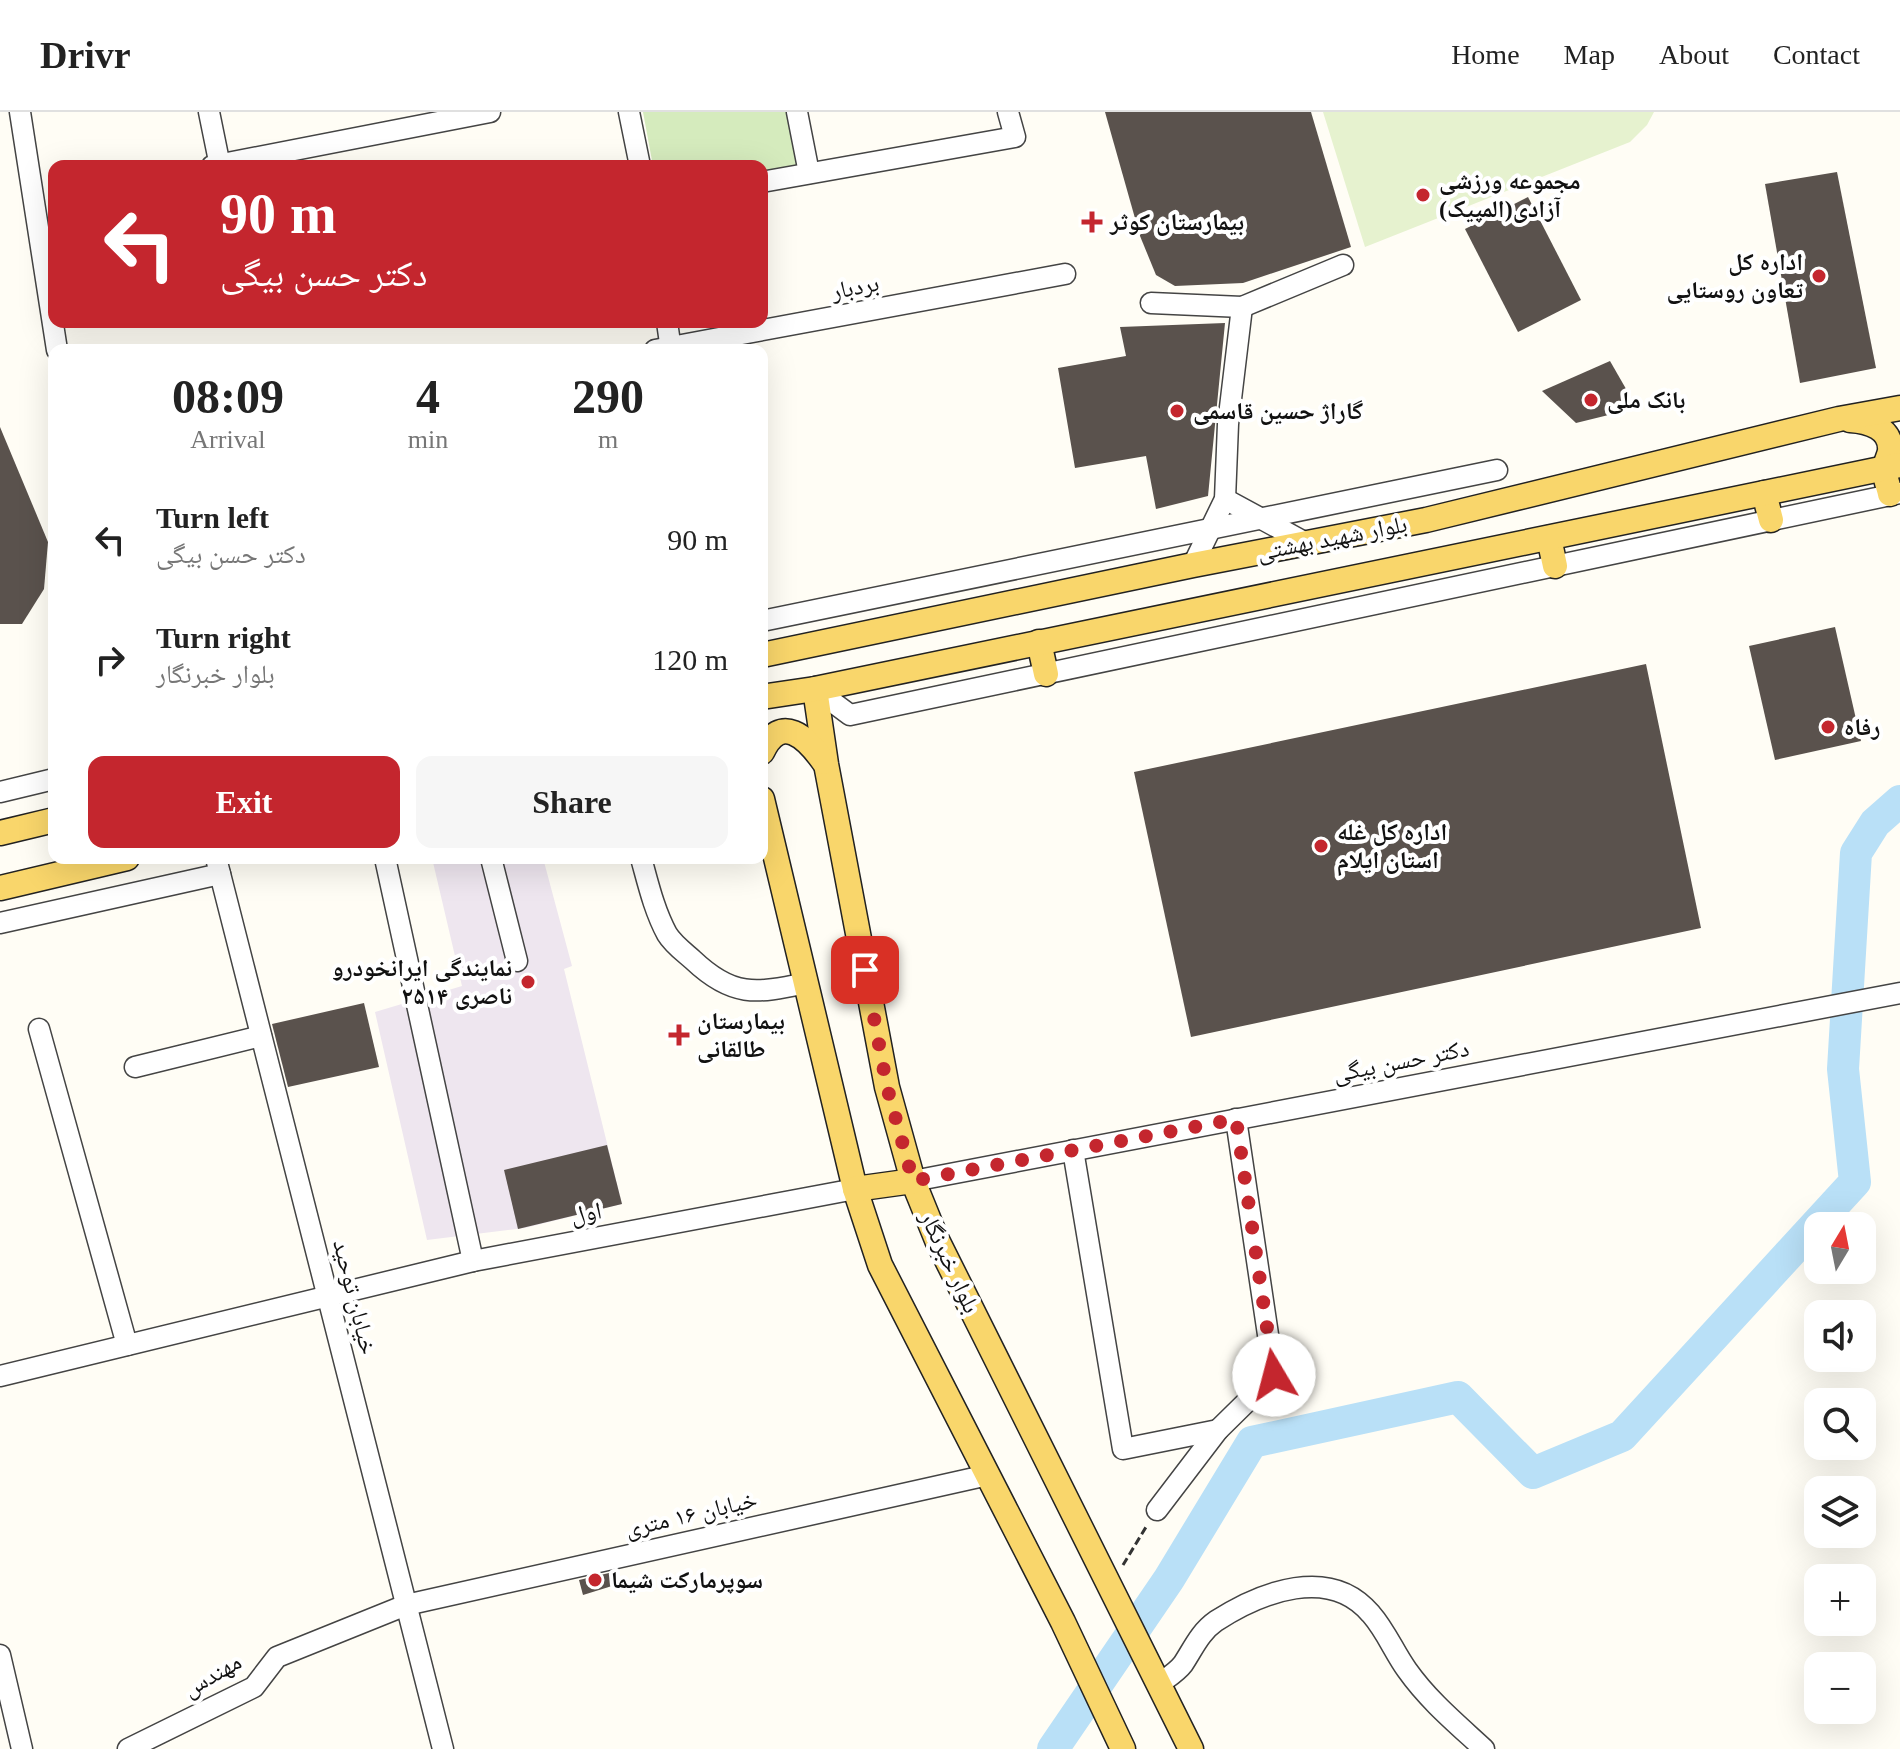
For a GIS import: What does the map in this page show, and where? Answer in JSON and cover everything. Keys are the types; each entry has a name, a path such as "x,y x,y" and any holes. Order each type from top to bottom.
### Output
{"main road":[{"name":"بلوار شهید بهشتی","path":"768,654 1426,520 1839,419 1900,408"},
{"path":"1839,419 1864,421 1887,435 1895,494"},
{"name":"بلوار شهید بهشتی","path":"768,696 815,689 1892,466"},
{"path":"1764,493 1771,520"},
{"path":"1549,538 1555,566"},
{"path":"1039,642 1046,674"},
{"name":"بلوار خبرنگار","path":"815,689 826,764 887,1087 913,1181 937,1240 1191,1749"},
{"path":"768,742 771,737 785,731 799,733 811,743 826,764"},
{"path":"0,833 48,821"},
{"path":"768,824 855,1189 880,1265 1063,1622 1123,1749"},
{"path":"0,888 99,864"},
{"path":"855,1189 913,1181"}],"street":[{"path":"20,112 48,224"},
{"path":"209,112 216,160"},
{"path":"293,158 490,112"},
{"path":"629,112 639,160"},
{"path":"797,112 809,173"},
{"path":"768,181 1015,137 1008,112"},
{"path":"1151,303 1242,307 1343,265"},
{"name":"بردبار","path":"698,344 1065,274"},
{"path":"1193,565 1225,499 1228,424 1242,307"},
{"path":"768,620 1497,470"},
{"path":"815,689 850,715 1895,494"},
{"path":"1225,499 1306,543"},
{"path":"0,792 48,780"},
{"path":"386,864 473,1261"},
{"path":"493,864 517,961"},
{"path":"643,864 669,938 711,977 743,990 776,990 806,983"},
{"path":"0,923 218,866"},
{"name":"خیابان توحید","path":"218,866 443,1749"},
{"name":"دکتر حسن بیگی","path":"913,1181 1900,993"},
{"path":"39,1029 127,1345"},
{"path":"135,1067 261,1036"},
{"path":"1157,1510 1218,1430 1274,1375 1236,1119"},
{"path":"1073,1150 1123,1449 1218,1430"},
{"name":"اول","path":"0,1376 473,1261 855,1189"},
{"name":"خیابان ۱۶ متری","path":"406,1605 988,1475"},
{"path":"1159,1684 1181,1667 1195,1642 1213,1623 1275,1594 1301,1587 1327,1586 1352,1595 1370,1613 1428,1698 1484,1749"},
{"name":"مهندس","path":"128,1749 254,1687 277,1657 406,1605"},
{"path":"0,1655 22,1749"}],"path":[{"path":"1110,1586 1157,1510"}],"shaded area":[{"path":"433,864 545,864 572,966 564,969 622,1204 525,1228 427,1240 375,1012 462,986"}],"green space":[{"path":"643,112 787,112 797,167 768,173 768,160 652,160"},
{"name":"مجموعه ورزشی آزادی(المپیک)","path":"1323,112 1654,112 1647,125 1630,142 1365,247"}],"building":[{"path":"1105,112 1311,112 1351,247 1243,283 1175,286 1156,275 1140,236"},
{"name":"اداره کل تعاون روستایی","path":"1837,172 1876,368 1800,383 1765,184"},
{"path":"1528,197 1581,300 1518,332 1465,229"},
{"name":"گاراژ حسین قاسمی","path":"1225,323 1208,496 1156,509 1146,456 1075,468 1058,368 1126,356 1120,327"},
{"name":"بانک ملی","path":"1610,361 1637,408 1576,423 1542,391"},
{"path":"0,427 48,542 44,589 22,624 0,624"},
{"path":"1835,627 1861,741 1775,760 1749,646"},
{"path":"1646,664 1701,928 1191,1037 1134,772"},
{"path":"364,1003 379,1067 288,1087 272,1024"},
{"path":"607,1145 622,1204 518,1229 504,1170"},
{"name":"سوپرمارکت شیما","path":"609,1573 612,1586 583,1595 579,1580"}],"waterway":[{"path":"1053,1749 1169,1579 1252,1442 1458,1397 1533,1473 1622,1436 1855,1182 1843,1069 1856,853 1875,823 1900,801"}],"place":[{"name":"مجموعه ورزشی آزادی(المپیک)","path":"1423,195"},
{"name":"بیمارستان کوثر","path":"1092,222"},
{"name":"اداره کل تعاون روستایی","path":"1819,276"},
{"name":"بانک ملی","path":"1591,400"},
{"name":"گاراژ حسین قاسمی","path":"1177,411"},
{"name":"رفاه","path":"1828,727"},
{"name":"اداره کل غله استان ایلام","path":"1321,846"},
{"name":"نمایندگی ایرانخودرو ناصری ۲۵۱۴","path":"528,982"},
{"name":"بیمارستان طالقانی","path":"679,1035"},
{"name":"سوپرمارکت شیما","path":"595,1580"}],"route":[{"path":"865,970 887,1087 913,1181 1236,1119 1274,1375"}]}
